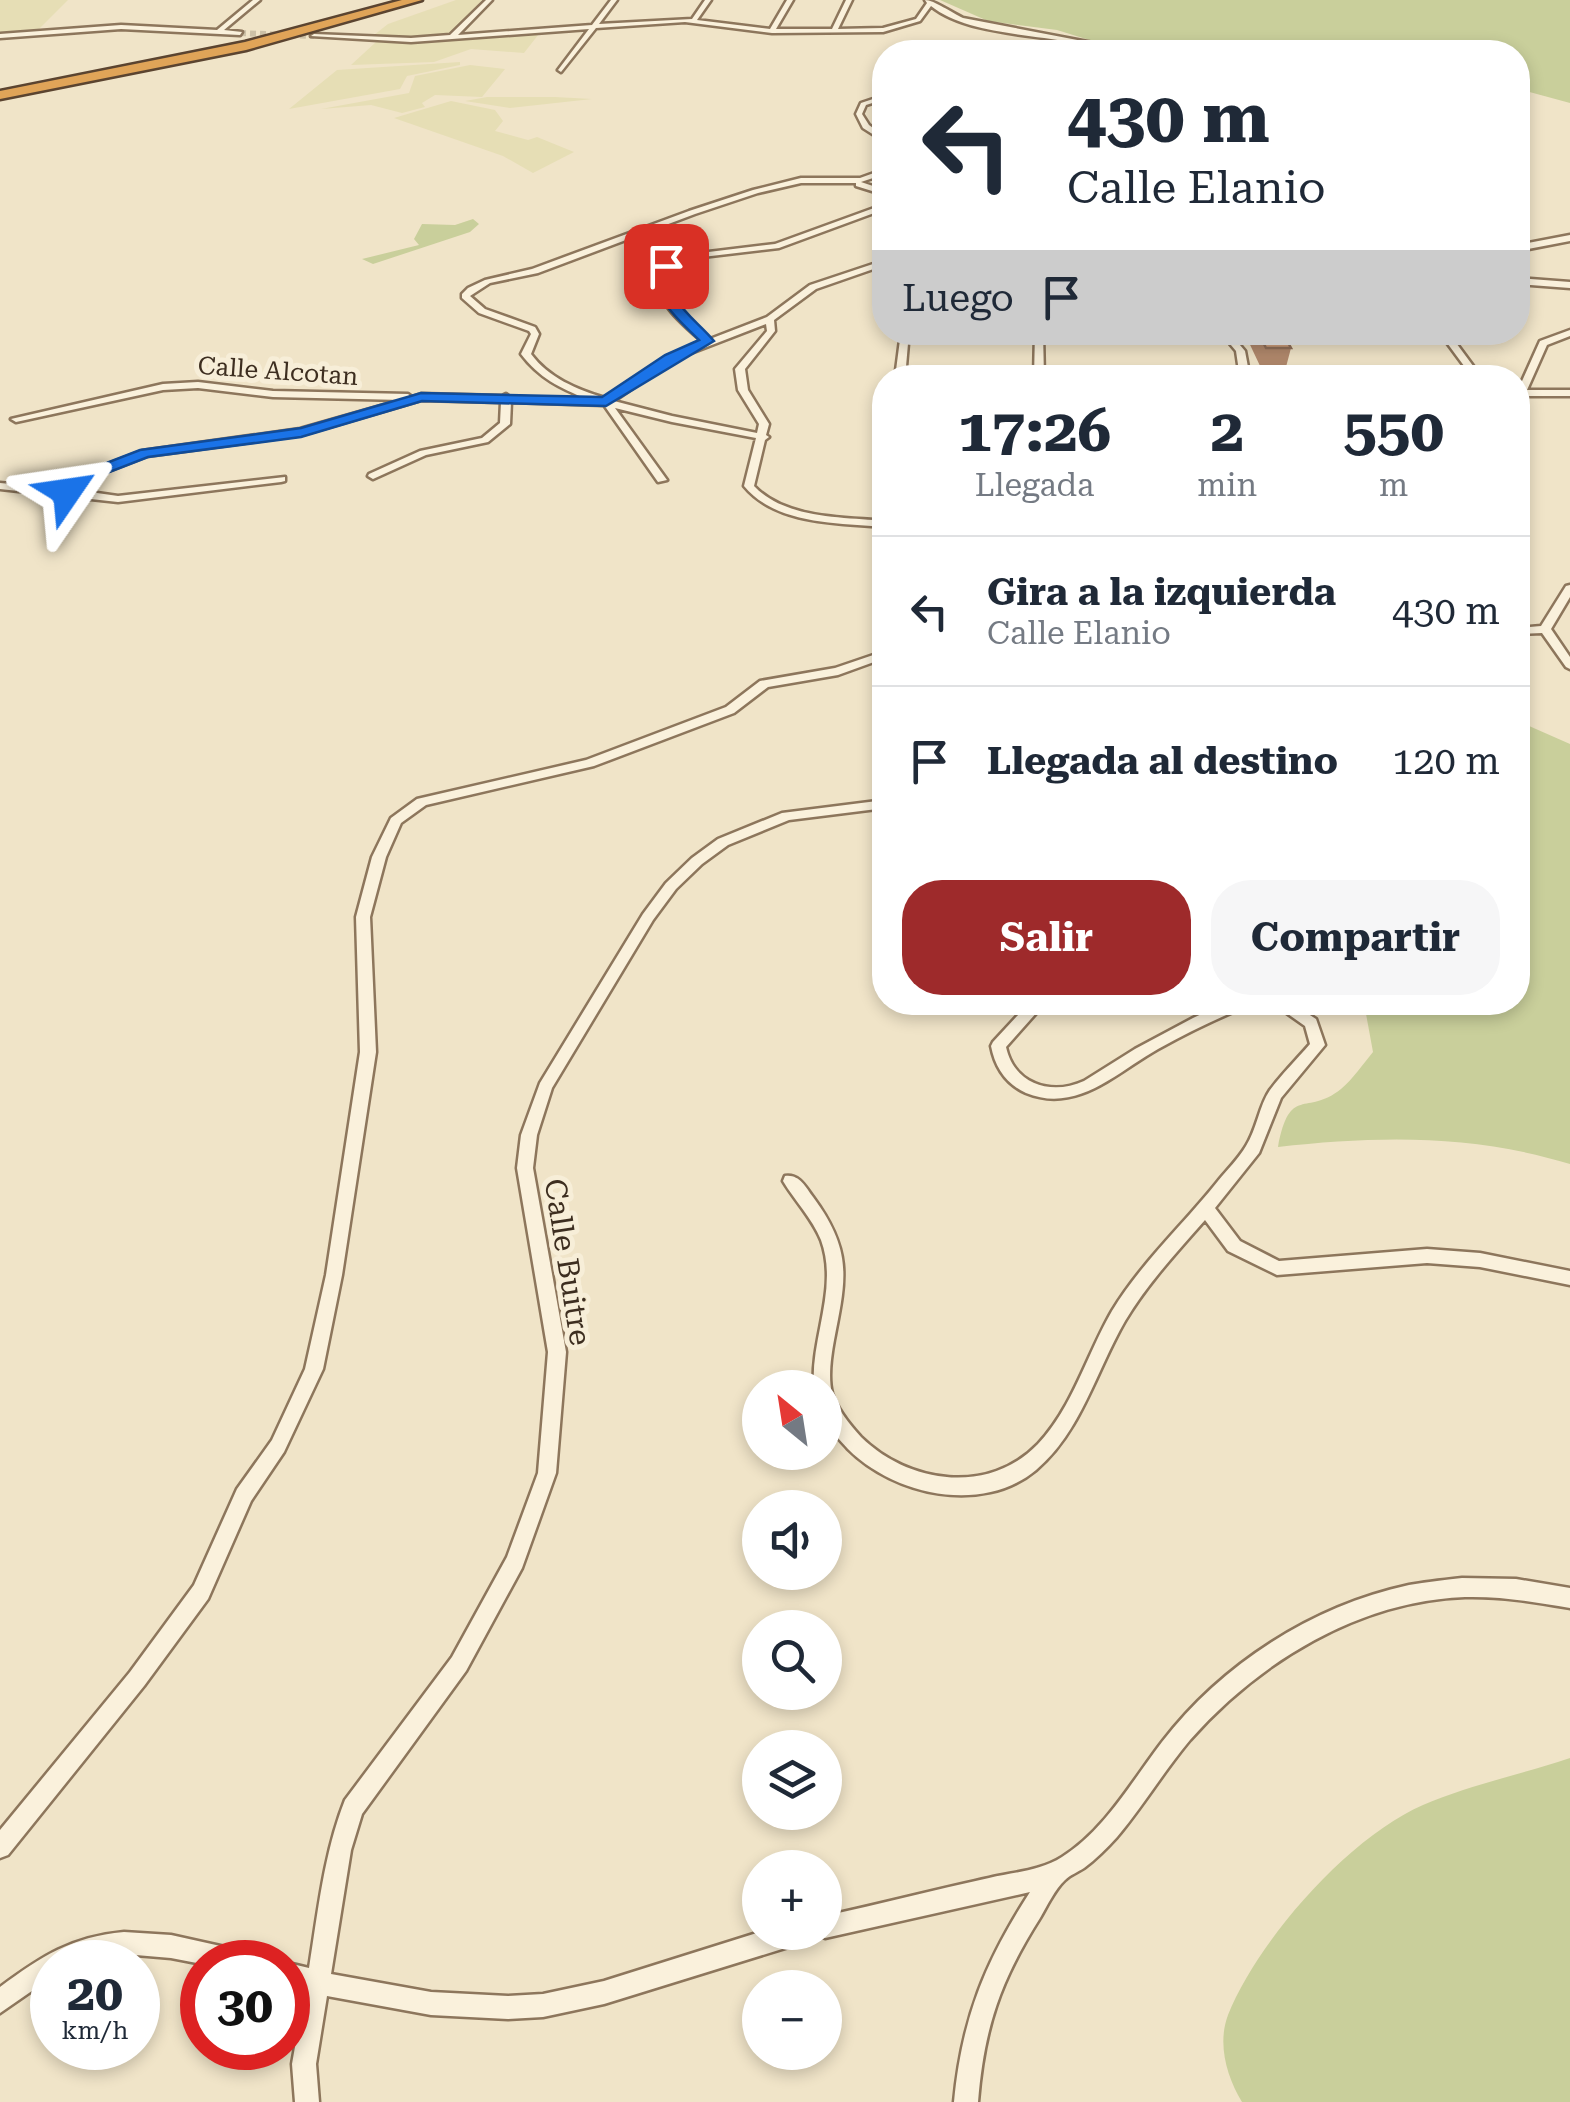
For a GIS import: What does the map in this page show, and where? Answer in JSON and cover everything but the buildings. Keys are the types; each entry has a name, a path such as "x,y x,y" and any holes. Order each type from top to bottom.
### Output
{"highway":[{"path":"0,87 222,44 390,0"},
{"path":"0,95 246,46 416,0"}],"street":[{"path":"219,31 258,0"},
{"path":"452,37 489,0"},
{"path":"562,70 614,0"},
{"path":"694,20 708,0"},
{"path":"772,30 790,0"},
{"path":"835,29 849,0"},
{"path":"314,36 370,41 694,20 772,30 904,26 923,17 929,2 978,24 1052,33 1074,40"},
{"path":"0,36 104,27 240,33"},
{"path":"872,102 863,104 859,114 872,130"},
{"path":"858,184 872,178"},
{"path":"764,437 646,415 537,371 526,359 535,334 532,329 466,302 468,290 788,183 858,184 872,189"},
{"path":"707,341 670,304 662,284 666,266 692,256 776,246 872,211"},
{"path":"1530,246 1570,238"},
{"path":"606,402 670,358 770,319 813,287 872,267"},
{"path":"1530,282 1570,285"},
{"path":"770,319 771,331 740,369 744,390 764,424 764,437 749,486 754,494 780,508 872,522"},
{"path":"1530,371 1543,343 1570,333"},
{"path":"1453,345 1468,365"},
{"name":"Calle Alcotan","path":"16,419 162,387 198,384 272,394 606,402"},
{"path":"1530,392 1570,392"},
{"path":"67,492 94,473 145,453 301,432 372,415 421,397"},
{"path":"373,476 423,453 485,440 505,424 506,397"},
{"path":"606,402 662,480"},
{"path":"0,486 118,499 281,479"},
{"path":"1545,629 1570,588"},
{"path":"1530,630 1545,629"},
{"path":"1545,629 1570,665"},
{"path":"0,1847 137,1679 201,1592 244,1495 278,1446 314,1369 334,1275 368,1052 363,917 378,857 396,821 422,802 590,763 730,710 764,684 838,670 872,658"},
{"name":"Calle Buitre","path":"307,2102 304,2064 340,1850 353,1808 458,1664 484,1619 515,1561 546,1473 557,1352 525,1168 529,1135 545,1087 621,968 648,917 671,886 697,861 723,842 787,816 872,806"},
{"path":"1027,1015 998,1046 1005,1069 1016,1080 1048,1094 1085,1088 1176,1032 1214,1015"},
{"path":"842,1429 878,1464 918,1482 986,1485 1018,1474 1045,1454 1063,1430 1120,1313 1253,1149 1275,1095 1318,1045 1311,1024 1298,1015"},
{"path":"791,1181 814,1208 831,1244 837,1284 821,1370"},
{"path":"1206,1208 1234,1246 1248,1257 1278,1268 1427,1256 1480,1260 1570,1278"},
{"path":"966,2102 968,2069 1004,1950 1056,1873 1109,1826 1185,1731 1221,1696 1286,1646 1329,1620 1374,1602 1453,1586 1499,1586 1570,1598"},
{"path":"842,1923 1056,1873"},
{"path":"310,1980 490,2009 571,2002 743,1950"},
{"path":"0,2001 30,1979"}],"shaded area":[{"path":"0,0 68,0 38,30 0,34"},
{"path":"456,0 482,0 450,35 369,39 388,24"},
{"path":"542,30 524,53 471,49 434,62 351,65 376,42"},
{"path":"460,62 407,76 400,89 289,109 337,70"},
{"path":"470,65 505,69 482,97 435,95 422,103 425,107 402,113 371,105 321,109 409,93 415,76"},
{"path":"487,97 592,99 510,108 465,101"},
{"path":"451,101 495,110 503,121 495,131 528,140 537,137 574,152 533,173 503,156 394,118"}],"green space":[{"path":"940,0 1570,0 1570,103 1530,92 1530,40 1089,40 1057,30 988,21"},
{"path":"473,219 479,224 470,232 373,264 362,259 419,245 414,239 422,224 455,225"},
{"path":"1530,726 1570,744 1570,1164 1497,1147 1425,1140 1278,1147 1294,1108 1341,1089 1373,1052 1366,1015 1530,1015"},
{"path":"1570,1758 1570,2102 1242,2102 1225,2060 1223,2037 1228,2015 1261,1955 1309,1894 1366,1841 1423,1805"}],"tunnel":[{"path":"240,33 314,36"}],"route":[{"path":"67,492 94,473 145,453 301,432 372,415 421,397 606,402 670,358 707,341 679,318 670,304 662,284 661,274 666,266"}]}
